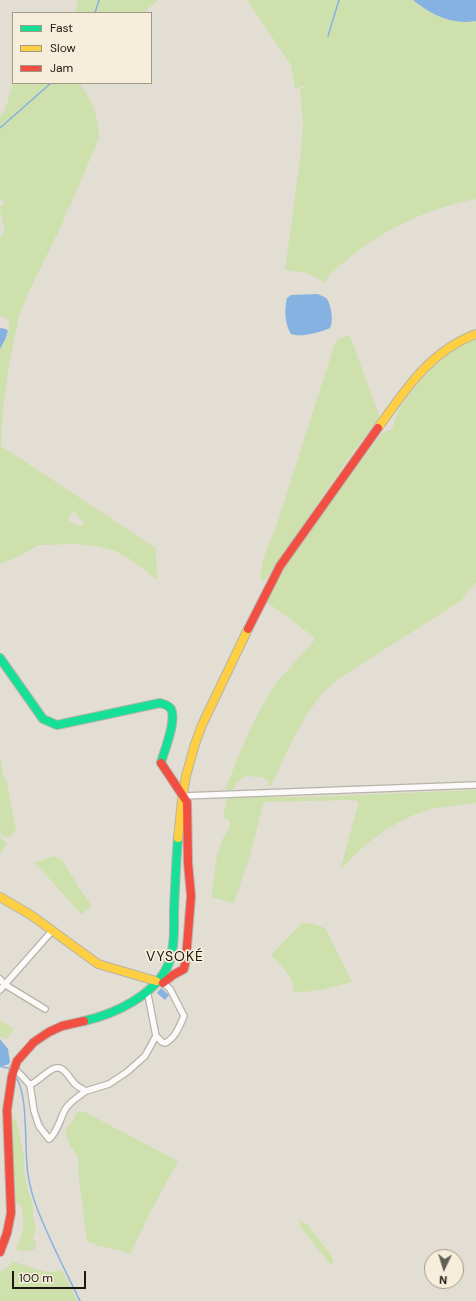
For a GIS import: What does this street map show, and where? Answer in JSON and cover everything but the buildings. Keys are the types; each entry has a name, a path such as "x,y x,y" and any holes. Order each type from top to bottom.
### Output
{"main road":[{"path":"160,982 169,962 172,946 178,836 183,796 193,752 203,725 264,594 280,566 418,373 436,355 454,342 476,334"},
{"path":"0,658 43,720 57,725 160,703 168,705 172,711 172,721 161,763 187,802 190,896 184,969 147,990 119,1010 90,1020 53,1029 30,1045 12,1068 7,1078 2,1099 11,1201 8,1231 0,1252"},
{"path":"0,897 31,915 98,964 160,982"}],"street":[{"path":"183,796 476,785"},
{"path":"0,990 2,982 52,931"},
{"path":"2,982 45,1009"},
{"path":"147,990 156,1036 162,1042 169,1042 177,1031 184,1016 170,989 160,982"},
{"path":"12,1068 30,1085 34,1111 39,1126 49,1139 53,1136 66,1108 76,1098 86,1091 109,1084 127,1072 145,1056 156,1036"},
{"path":"30,1085 39,1080 52,1069 58,1068 65,1070 74,1083 86,1091"}],"green space":[{"path":"78,0 158,0 144,12 75,12"},
{"path":"247,0 413,0 442,18 459,22 476,21 476,200 441,208 392,229 362,248 332,273 324,283 315,277 301,272 285,270 301,152 303,125 300,88 304,88 305,86 295,89 291,65"},
{"path":"13,84 80,84 93,106 98,123 99,138 70,206 65,212 63,222 29,291 19,317 10,359 3,408 1,446 156,548 157,580 130,559 115,551 97,546 76,544 39,545 0,564 0,349 8,334 9,322 7,318 0,316 0,237 4,233 4,230 0,207 4,203 6,204 0,199 0,117 5,110","holes":["74,511 84,523 80,526 68,520"]},
{"path":"350,336 379,415 378,419 345,463 267,578 262,582 260,575 264,557 277,524 335,343 339,339"},
{"path":"476,340 476,582 462,600 343,676 323,692 307,714 291,743 271,786 268,785 269,781 266,779 246,776 236,783 233,790 225,790 247,736 267,698 275,685 315,639 267,602 277,581 296,551 376,441 384,432 391,430 398,412 417,385 432,368 448,354"},
{"path":"0,754 3,776 6,779 16,830 12,835 6,838 0,833"},
{"path":"476,790 476,803 436,808 408,817 396,824 361,849 340,870 358,806 358,801 264,802 250,855 234,903 211,897 217,856 230,823 230,821 223,817 227,799 238,797 310,797"},
{"path":"0,836 7,844 0,854"},
{"path":"54,856 62,860 91,905 89,909 81,914 34,863"},
{"path":"306,923 325,928 352,982 321,990 294,993 292,981 289,976 271,955 301,924"},
{"path":"0,1020 14,1029 6,1040 0,1036"},
{"path":"83,1111 178,1161 130,1254 119,1250 97,1246 94,1243 87,1241 78,1158 69,1143 65,1130 73,1121 76,1113"},
{"path":"16,1119 24,1157 24,1171 33,1205 33,1217 36,1229 33,1239 36,1243 36,1248 26,1251 16,1249 22,1232 23,1218 21,1205 16,1203 9,1120"},
{"path":"299,1220 308,1225 331,1255 333,1264 329,1263 300,1226"},
{"path":"12,1261 47,1272 62,1271 78,1301 0,1301 0,1272 10,1265"}],"water":[{"path":"413,0 476,0 476,21 459,22 442,18"},
{"path":"317,294 328,300 332,317 330,328 306,335 291,334 287,326 286,317 287,298 291,295"},
{"path":"0,328 8,331 0,349"},
{"path":"161,988 169,995 165,1000 157,993"},
{"path":"0,1039 8,1049 10,1062 9,1064 0,1067"}],"waterway":[{"path":"95,12 99,0"},
{"path":"328,36 339,0"},
{"path":"0,128 50,84"},
{"path":"0,1064 2,1067 8,1068 11,1071"},
{"path":"15,1076 19,1084 24,1108 27,1164 31,1191 55,1250 80,1301"}],"traffic: fast":[{"path":"0,658 43,719 57,725 160,703 168,706 171,709 172,721 161,763"},
{"path":"84,1021 121,1008 145,994 155,985 169,963 174,937 174,902 178,838"}],"traffic: slow":[{"path":"378,428 409,386 432,361 460,341 476,334"},
{"path":"178,838 186,776 195,744 202,725 248,629"},
{"path":"0,897 31,915 98,964 156,981"}],"traffic: jam":[{"path":"248,629 280,566 378,428"},
{"path":"161,763 187,802 188,863 191,896 184,969 163,983"},
{"path":"0,1252 7,1233 11,1213 7,1110 12,1076 17,1061 34,1042 49,1032 62,1026 84,1021"}],"district":[{"name":"VYSOKÉ","path":"175,957"}]}
